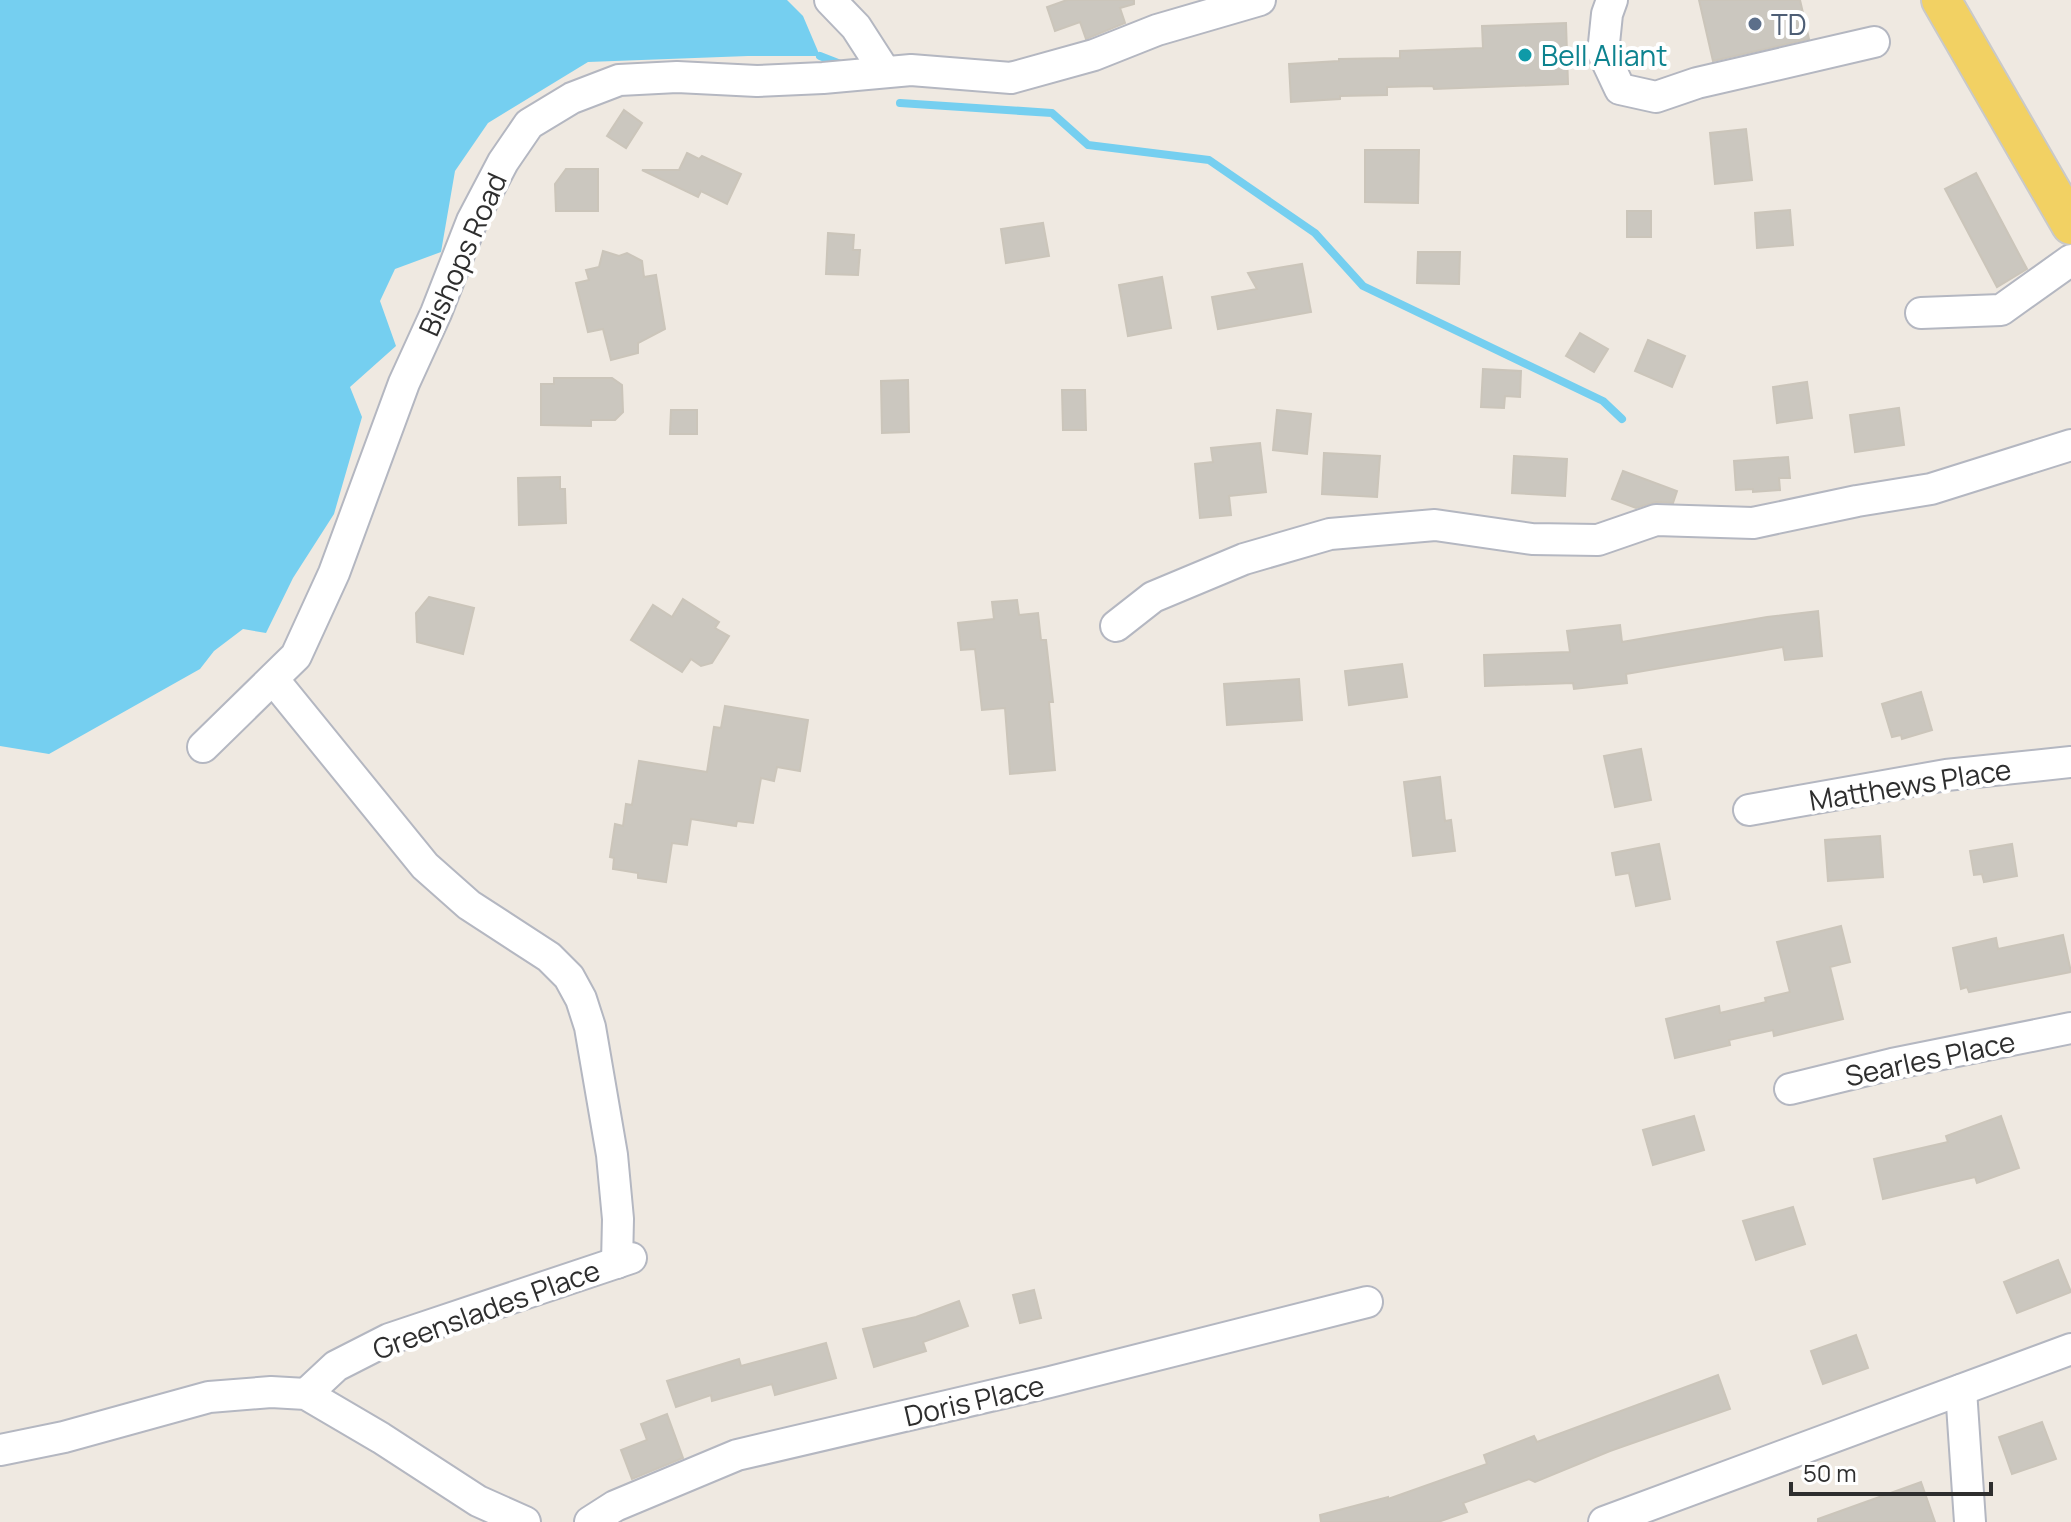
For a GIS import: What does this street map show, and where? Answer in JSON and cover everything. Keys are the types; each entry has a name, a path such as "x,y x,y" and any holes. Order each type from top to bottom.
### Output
{"main road":[{"path":"1941,0 2071,225"}],"street":[{"path":"830,0 856,27 885,72"},
{"name":"Bishops Road","path":"203,747 296,656 334,573 404,383 436,313 472,221 503,162 529,124 572,98 619,80 677,77 770,80 911,70 1011,78 1094,55 1157,30 1260,0"},
{"path":"1612,0 1607,14 1603,53 1620,89 1656,97 1697,83 1874,42"},
{"path":"1921,313 2001,310 2071,260"},
{"path":"1116,626 1153,597 1244,559 1330,534 1435,525 1532,539 1598,540 1656,520 1753,523 1931,489 2071,445"},
{"name":"Greenslades Place","path":"273,679 425,866 469,905 549,957 569,977 581,999 590,1027 610,1141 624,1260 389,1339 336,1366 306,1394"},
{"name":"Matthews Place","path":"1749,810 1946,775 2071,762"},
{"name":"Searles Place","path":"1790,1089 1892,1064 2071,1028"},
{"name":"Doris Place","path":"590,1522 615,1506 737,1455 1050,1382 1367,1302"},
{"path":"1604,1522 2071,1349"},
{"path":"1961,1390 1970,1522"},
{"path":"0,1450 64,1437 209,1397 271,1392 306,1394 478,1501 525,1522"}],"water":[{"path":"0,0 787,0 803,16 820,56 588,62 488,123 455,171 441,252 395,269 380,301 396,346 350,387 362,417 334,514 293,578 266,633 243,629 214,651 200,669 49,754 0,746"}],"building":[{"path":"1067,0 1134,0 1134,4 1120,8 1125,23 1086,39 1080,22 1055,31 1047,7"},
{"name":"TD","path":"1699,0 1800,0 1809,39 1713,61"},
{"path":"1566,23 1568,84 1434,89 1433,86 1387,87 1387,95 1340,96 1340,99 1291,102 1289,64 1400,58 1400,51 1483,48 1482,26"},
{"path":"624,110 642,123 626,148 607,136"},
{"path":"1746,129 1752,180 1715,184 1710,133"},
{"path":"1365,150 1419,150 1418,203 1365,202"},
{"path":"687,153 699,159 702,156 741,174 727,204 701,191 698,197 642,170 679,170"},
{"path":"566,169 598,169 598,211 556,211 555,184"},
{"path":"1976,173 2027,269 1997,287 1945,189"},
{"path":"1790,210 1793,245 1757,248 1755,213"},
{"path":"1627,211 1651,211 1651,237 1627,237"},
{"path":"1043,223 1049,256 1006,263 1001,229"},
{"path":"828,233 854,235 853,250 860,250 858,275 826,274"},
{"path":"603,251 619,256 627,253 642,261 644,277 656,275 665,329 638,343 638,353 611,360 603,329 588,332 576,283 589,280 586,270 599,267"},
{"path":"1418,252 1460,252 1459,284 1417,283"},
{"path":"1302,264 1311,312 1218,329 1212,297 1257,289 1248,273"},
{"path":"1162,277 1171,328 1128,336 1119,285"},
{"path":"1580,333 1608,349 1594,372 1566,356"},
{"path":"1648,340 1685,356 1672,387 1635,371"},
{"path":"1483,369 1521,371 1520,397 1505,396 1504,408 1481,407"},
{"path":"554,378 612,378 622,385 623,412 615,420 591,420 591,426 541,425 541,384 554,384"},
{"path":"908,380 909,432 882,433 881,381"},
{"path":"1807,382 1812,418 1777,423 1773,387"},
{"path":"1062,390 1085,390 1086,430 1063,430"},
{"path":"1899,408 1904,445 1855,452 1850,415"},
{"path":"671,410 697,410 697,434 670,434"},
{"path":"1277,410 1311,414 1307,454 1273,450"},
{"path":"1260,443 1266,492 1229,496 1231,515 1200,518 1195,464 1213,462 1211,448"},
{"path":"1324,453 1380,456 1377,497 1322,494"},
{"path":"1514,456 1567,459 1565,496 1512,493"},
{"path":"1788,457 1790,478 1779,478 1780,490 1736,490 1734,461"},
{"path":"1623,471 1677,491 1673,503 1656,502 1636,508 1612,499"},
{"path":"560,477 560,489 565,489 566,523 519,525 518,478"},
{"path":"429,597 474,608 463,654 417,642 416,613"},
{"path":"683,599 719,622 715,628 729,636 712,663 701,666 691,659 682,672 631,640 653,605 672,617"},
{"path":"1017,600 1019,615 1038,613 1041,640 1046,640 1053,702 1049,702 1055,770 1010,774 1005,708 982,710 975,649 961,650 958,623 994,619 992,602"},
{"path":"1818,611 1822,656 1785,660 1783,647 1626,674 1627,683 1574,689 1573,683 1485,686 1484,655 1570,652 1567,631 1620,625 1622,642"},
{"path":"1402,664 1407,697 1349,705 1345,671"},
{"path":"1299,679 1302,720 1227,725 1224,684"},
{"path":"1921,692 1932,730 1902,739 1901,735 1892,737 1882,704"},
{"path":"725,706 808,720 800,771 777,767 774,781 761,778 753,823 737,821 736,826 691,819 687,845 672,843 666,882 638,878 638,873 613,869 614,858 610,857 615,824 623,826 626,804 632,805 639,761 707,772 714,727 721,728"},
{"path":"1641,749 1651,800 1615,807 1604,756"},
{"path":"1440,777 1445,821 1451,820 1455,851 1413,856 1404,782"},
{"path":"1880,836 1883,877 1828,881 1825,840"},
{"path":"1659,844 1670,899 1636,906 1629,873 1616,875 1612,853"},
{"path":"2012,844 2017,876 1984,882 1982,874 1974,875 1970,851"},
{"path":"1841,926 1850,962 1830,967 1843,1019 1774,1036 1773,1030 1729,1040 1730,1045 1675,1058 1666,1019 1719,1006 1720,1013 1766,1002 1765,998 1790,992 1777,942"},
{"path":"2063,935 2071,972 1969,992 1967,987 1961,989 1953,948 1996,938 1998,949"},
{"path":"1694,1116 1704,1150 1653,1165 1643,1130"},
{"path":"2001,1116 2019,1168 1977,1183 1975,1177 1883,1199 1874,1159 1948,1142 1946,1136"},
{"path":"1793,1207 1805,1244 1756,1260 1743,1221"},
{"path":"2058,1260 2071,1292 2017,1313 2004,1282"},
{"path":"1034,1290 1041,1318 1020,1323 1013,1295"},
{"path":"959,1301 968,1326 923,1342 926,1351 874,1367 863,1329 916,1317"},
{"path":"1856,1335 1868,1368 1823,1384 1811,1351"},
{"path":"826,1343 836,1378 775,1395 772,1384 712,1401 711,1395 676,1407 667,1381 739,1359 741,1366"},
{"path":"1718,1375 1730,1409 1610,1451 1535,1482 1529,1479 1463,1503 1467,1512 1438,1522 1321,1522 1320,1515 1388,1499 1487,1464 1484,1455 1534,1436 1537,1442"},
{"path":"667,1414 683,1458 632,1479 621,1450 647,1440 641,1424"},
{"path":"2042,1422 2056,1459 2012,1474 1999,1437"},
{"path":"1921,1482 1935,1522 1818,1522 1818,1519"}],"waterway":[{"path":"820,56 843,65"},
{"path":"900,103 1052,113 1088,145 1209,160 1315,233 1363,286 1603,401 1622,419"}],"place":[{"name":"TD","path":"1755,24"},
{"name":"Bell Aliant","path":"1525,55"}]}
